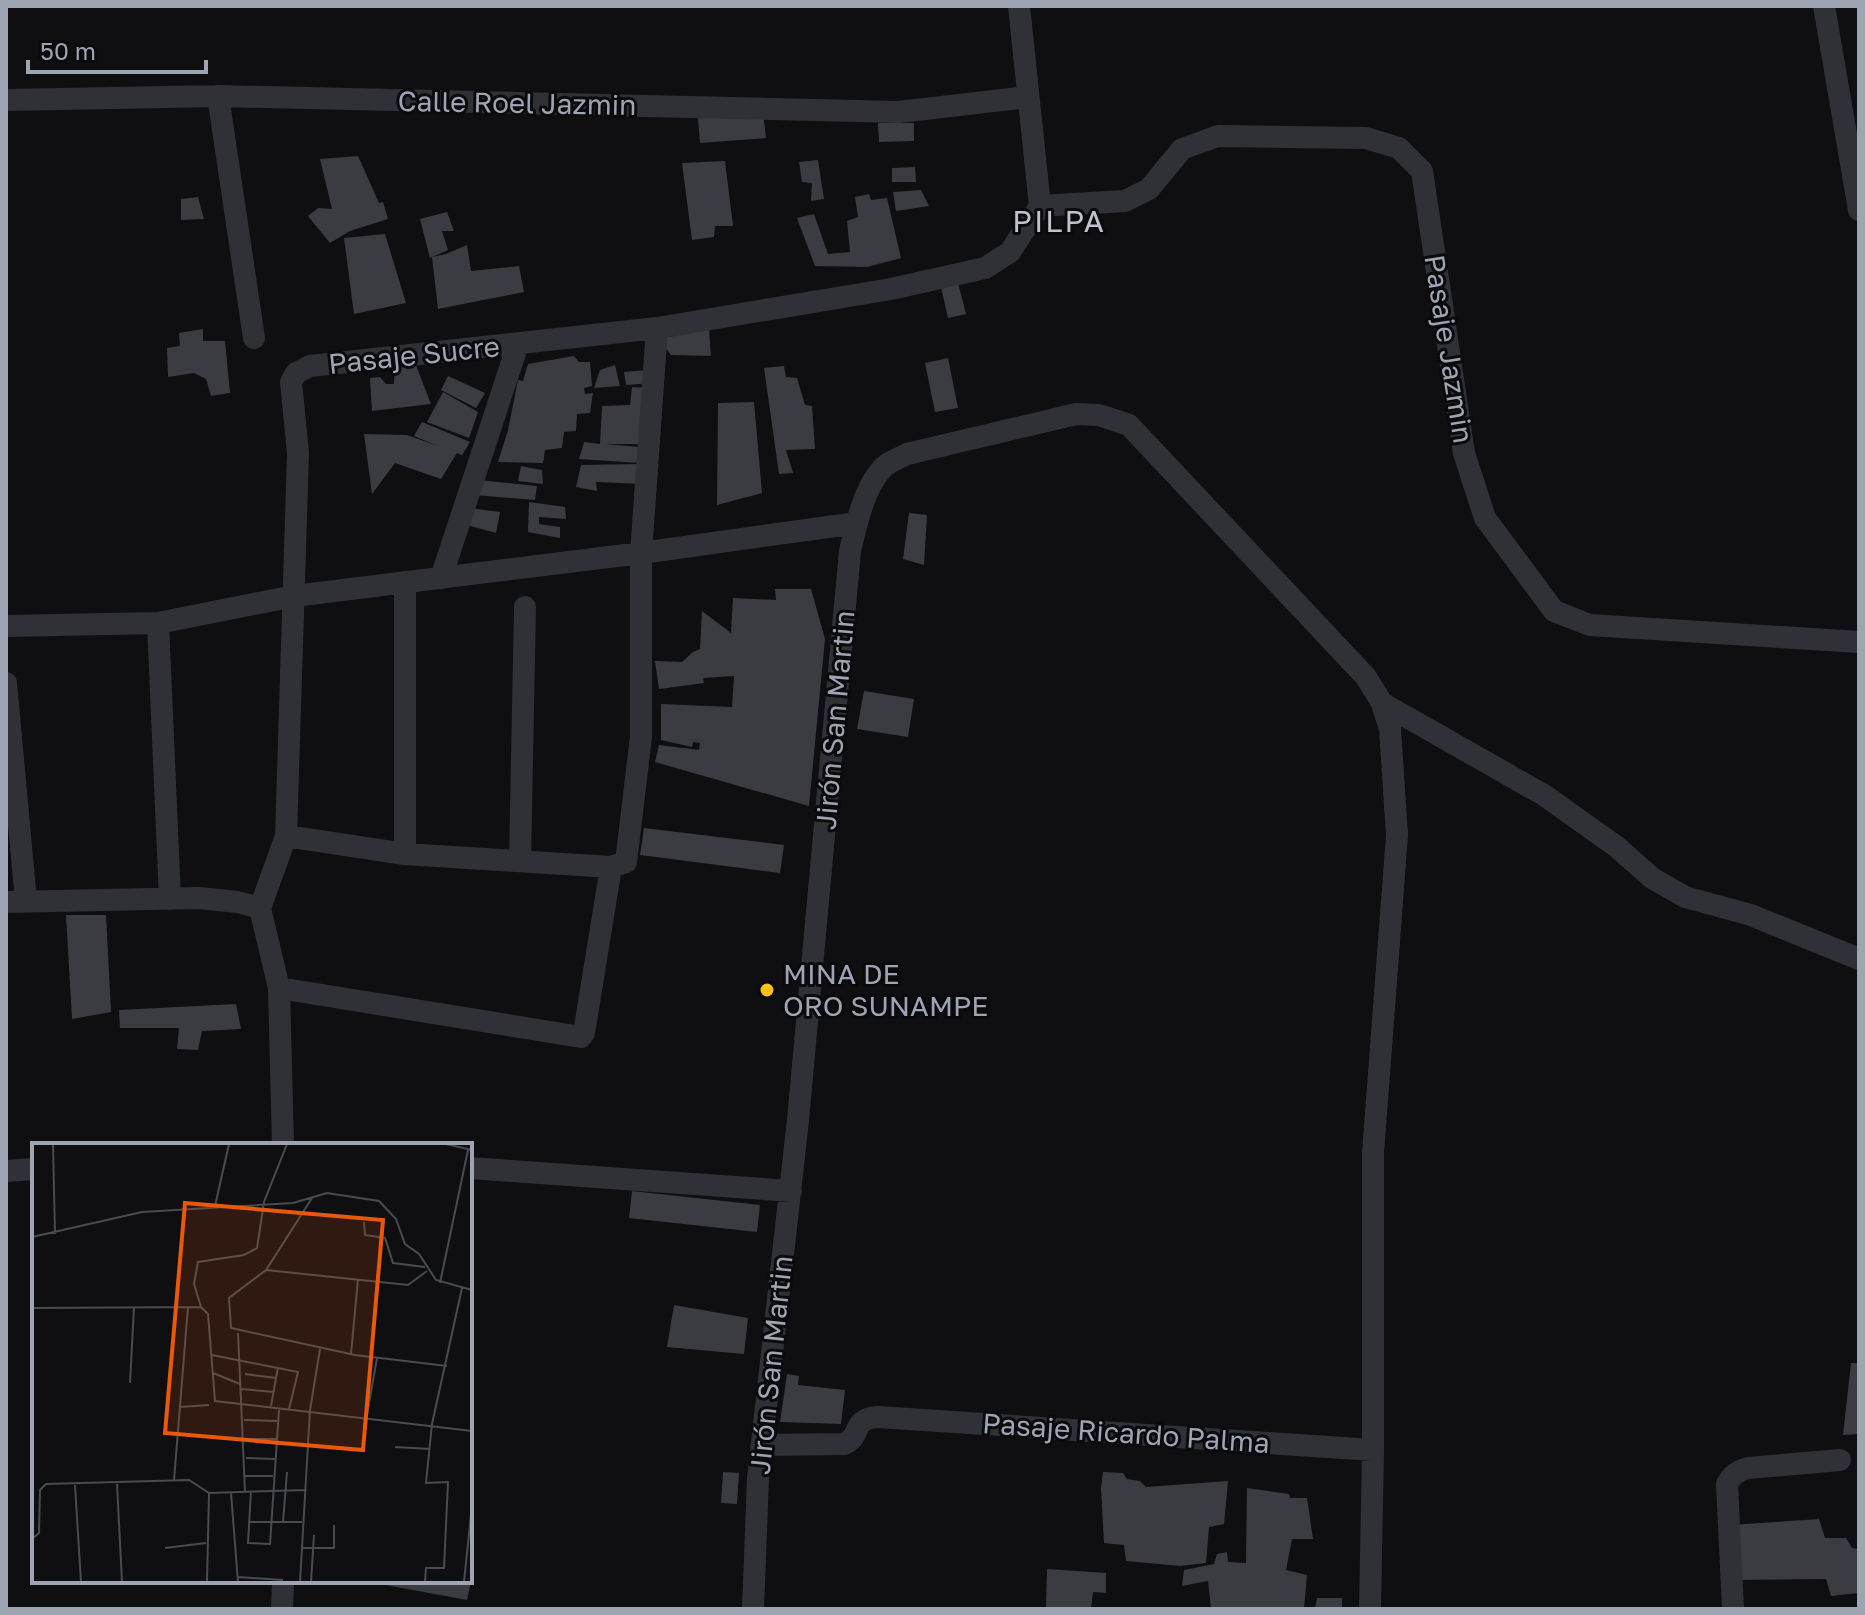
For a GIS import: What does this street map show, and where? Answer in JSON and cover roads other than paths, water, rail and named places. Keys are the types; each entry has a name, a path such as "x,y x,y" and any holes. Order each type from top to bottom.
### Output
{"street":[{"path":"1019,6 1040,206"},
{"path":"1824,6 1859,210"},
{"path":"218,96 254,338"},
{"name":"Calle Roel Jazmin","path":"6,100 218,96 899,112 1028,97"},
{"name":"Pasaje Jazmin","path":"1040,206 1125,201 1149,189 1182,149 1218,136 1366,138 1399,148 1422,171 1464,453 1485,518 1554,611 1590,625 1859,642"},
{"name":"Pasaje Sucre","path":"260,908 286,836 298,453 291,382 296,373 310,366 657,328 891,289 985,268 1010,252 1040,206"},
{"path":"286,836 405,854 611,867 626,862 641,737 641,553 657,328"},
{"path":"441,578 518,344"},
{"name":"Jirón San Martin","path":"753,1609 758,1478 791,1191 850,551 868,491 886,465 907,454 1076,414 1099,415 1129,425 1366,677 1382,703"},
{"path":"6,626 158,623 294,596 857,523"},
{"path":"405,582 405,854"},
{"path":"520,861 525,607"},
{"path":"158,623 170,899"},
{"path":"6,683 16,902 199,898 260,908 279,988 283,1143"},
{"path":"1382,703 1544,795 1617,847 1652,878 1685,897 1751,915 1859,959"},
{"path":"1370,1609 1373,1153 1397,835 1390,729 1382,703"},
{"path":"279,988 581,1037 611,867"},
{"path":"472,1168 791,1191"},
{"path":"6,1171 32,1169"},
{"name":"Pasaje Ricardo Palma","path":"762,1445 844,1444 852,1440 860,1423 878,1417 1373,1450"},
{"path":"1733,1609 1727,1484 1731,1477 1748,1468 1840,1460"},
{"path":"282,1609 283,1583"}],"place":[{"name":"MINA DE ORO SUNAMPE","path":"767,990"}],"district":[{"name":"PILPA","path":"1059,222"}]}
